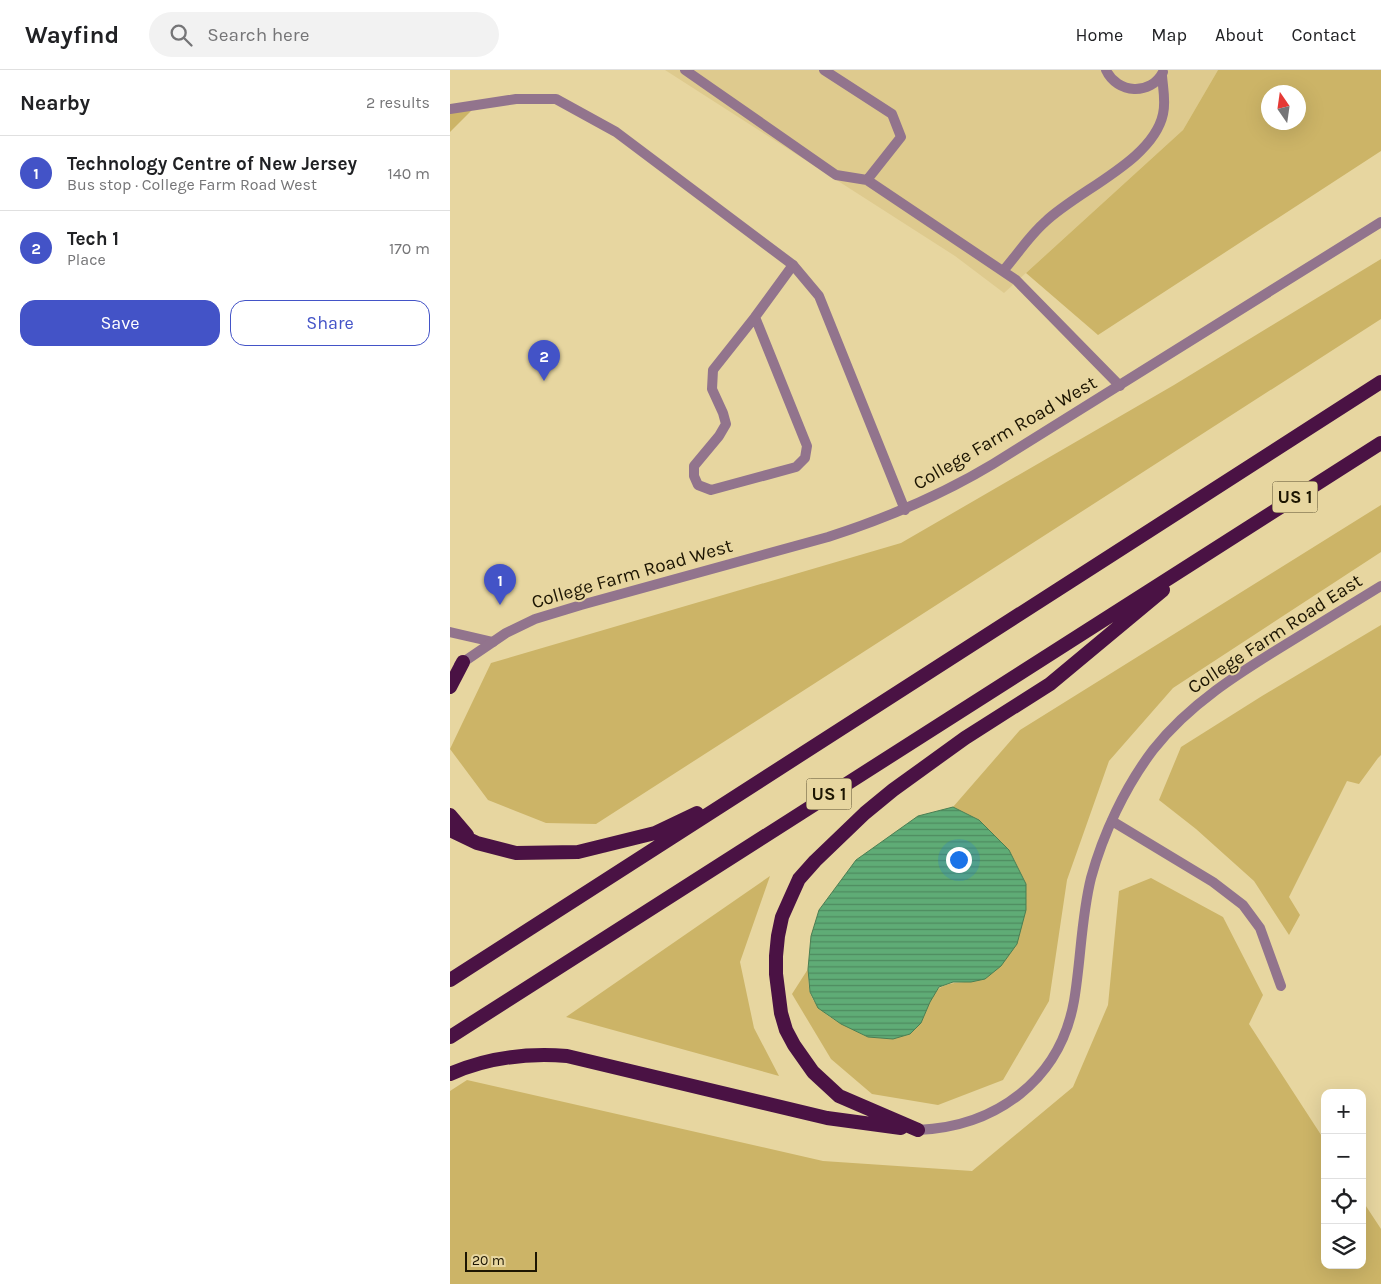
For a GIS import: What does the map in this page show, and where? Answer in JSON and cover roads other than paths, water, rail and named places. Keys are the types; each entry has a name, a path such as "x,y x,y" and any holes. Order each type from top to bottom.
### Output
{"highway":[{"name":"US 1","path":"450,980 1381,382"},
{"name":"US 1","path":"450,1037 1381,443"},
{"path":"918,1130 839,1096 812,1072 786,1030 778,994 776,956 782,917 799,879 838,838 893,790 965,738 1050,684 1209,552"},
{"path":"450,687 463,662"},
{"path":"450,830 477,843 516,854 578,852 655,833 744,792"},
{"path":"450,815 465,833 477,843"},
{"path":"450,1074 476,1065 525,1055 567,1056 827,1118 918,1130"}],"street":[{"path":"685,70 836,175 867,180 1016,280 1120,386"},
{"path":"824,70 892,114 900,136 867,180"},
{"path":"1106,70 1115,82 1124,87 1134,89 1154,84 1163,73"},
{"path":"1003,271 1044,222 1076,196 1121,168 1155,136 1164,113 1163,73"},
{"path":"450,109 516,99 556,99 616,132 793,265 819,296 905,510"},
{"name":"College Farm Road West","path":"450,673 493,642 520,626 542,617 856,528 928,500 972,477 1381,222"},
{"path":"755,317 807,446 805,458 796,467 711,490 698,485 694,476 694,466 720,436 726,424 724,413 712,389 713,370 793,265"},
{"name":"College Farm Road East","path":"918,1130 958,1126 994,1111 1025,1089 1040,1075 1052,1058 1061,1041 1074,1002 1091,880 1098,856 1124,796 1152,751 1188,712 1209,695 1248,668 1381,586"},
{"path":"450,632 493,642"},
{"path":"1112,821 1213,882 1243,905 1260,928 1280,986"}],"place":[{"name":"Tech 1","path":"544,381"},
{"name":"Technology Centre of New Jersey","path":"500,605"}]}
